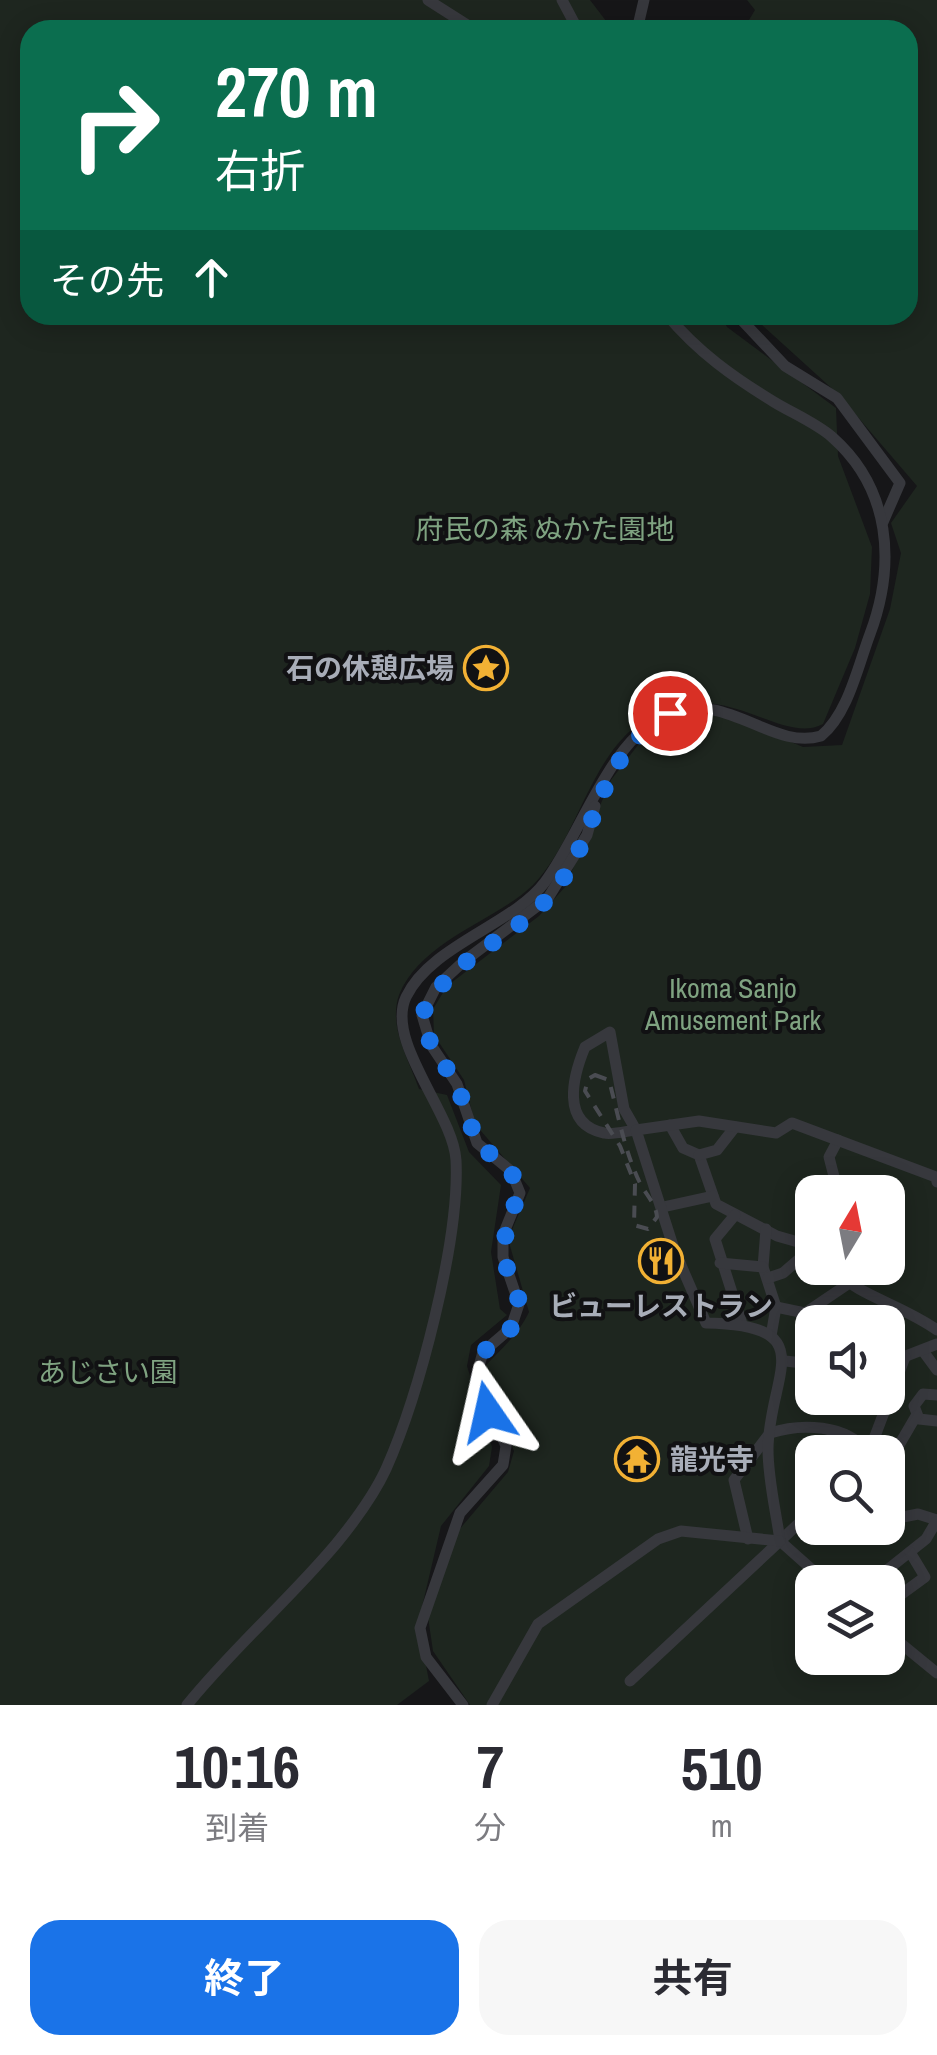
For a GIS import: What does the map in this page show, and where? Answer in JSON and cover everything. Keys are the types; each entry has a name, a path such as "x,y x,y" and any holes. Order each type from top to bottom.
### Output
{"street":[{"path":"428,0 459,20"},
{"path":"187,1705 221,1662 334,1546 363,1508 386,1471 417,1384 444,1264 456,1156 402,1021 406,997 430,969 538,890 595,802 623,750 648,725 670,713 719,709 803,739 828,730 846,698 883,594 888,566 882,522 857,463 830,435 709,359 677,325"},
{"path":"747,325 786,366 837,398 900,483 898,496 882,522"},
{"path":"464,1705 426,1656 420,1628 460,1513 504,1465 506,1446 476,1377 482,1352 511,1328 519,1304 503,1257 503,1234 520,1193 511,1171 477,1143 457,1084 431,1045 422,1015 436,987 548,898 596,816 595,802"},
{"path":"780,1541 769,1468 770,1433 785,1361 771,1336 758,1326 706,1323 674,1248 636,1130 624,1109 610,1032 585,1047 574,1071 574,1108 604,1134 636,1130 670,1125 699,1120 776,1133 792,1124 936,1177 937,1182"},
{"path":"670,1125 683,1148 699,1155 717,1150 735,1126"},
{"path":"834,1175 829,1157 838,1140"},
{"path":"699,1155 716,1204 795,1241"},
{"path":"662,1207 712,1196"},
{"path":"734,1215 715,1240 742,1324"},
{"path":"766,1229 765,1272 776,1308 771,1336"},
{"path":"720,1262 782,1273 795,1262"},
{"path":"776,1308 805,1313 847,1285"},
{"path":"850,1285 904,1307 937,1330"},
{"path":"905,1358 937,1344"},
{"path":"923,1351 937,1370"},
{"path":"785,1361 795,1362"},
{"path":"905,1435 916,1416 914,1406 918,1397 937,1395"},
{"path":"916,1416 927,1423 937,1421"},
{"path":"748,1538 734,1480 770,1433 794,1426 841,1435"},
{"path":"894,1565 926,1539 936,1521 918,1514 905,1517"},
{"path":"630,1680 795,1527"},
{"path":"492,1705 538,1624 640,1549 680,1531 780,1541 807,1565"},
{"path":"905,1592 925,1577 910,1552"},
{"path":"905,1647 937,1673"}],"green space":[{"name":"府民の森 ぬかた園地","path":"0,0 590,0 605,20 20,20 20,325 726,325 836,408 838,456 872,547 870,594 855,648 823,724 790,727 706,703 682,704 656,713 616,746 563,842 533,885 441,946 410,976 399,995 398,1031 419,1089 447,1095 469,1152 501,1185 491,1252 500,1309 507,1315 471,1345 467,1366 492,1447 489,1466 441,1526 418,1624 429,1681 397,1705 0,1705"},
{"name":"Ikoma Sanjo Amusement Park","path":"747,0 937,0 937,1705 470,1705 433,1651 428,1617 458,1531 508,1472 514,1451 482,1370 514,1336 529,1312 508,1239 530,1188 475,1124 464,1080 434,1035 433,1009 447,986 539,916 565,887 611,780 648,732 666,722 710,714 732,717 803,747 842,745 890,609 901,553 891,523 917,486 838,394 762,325 918,325 918,20 749,20 755,10"}],"railway":[{"path":"595,1075 609,1080 629,1156 655,1207 657,1217 648,1229 634,1225 635,1184 620,1146 585,1091 588,1079 595,1075"}],"place":[{"name":"石の休憩広場","path":"486,668"},
{"name":"ビューレストラン","path":"661,1261"},
{"name":"龍光寺","path":"637,1459"}],"route":[{"path":"488,1412 476,1377 482,1352 511,1328 519,1304 503,1257 503,1234 520,1193 518,1180 477,1143 457,1084 431,1045 422,1015 436,987 548,898 587,834 596,816 595,802 623,750 648,725 670,713"}],"park label":[{"name":"あじさい園","path":"108,1372"}]}
